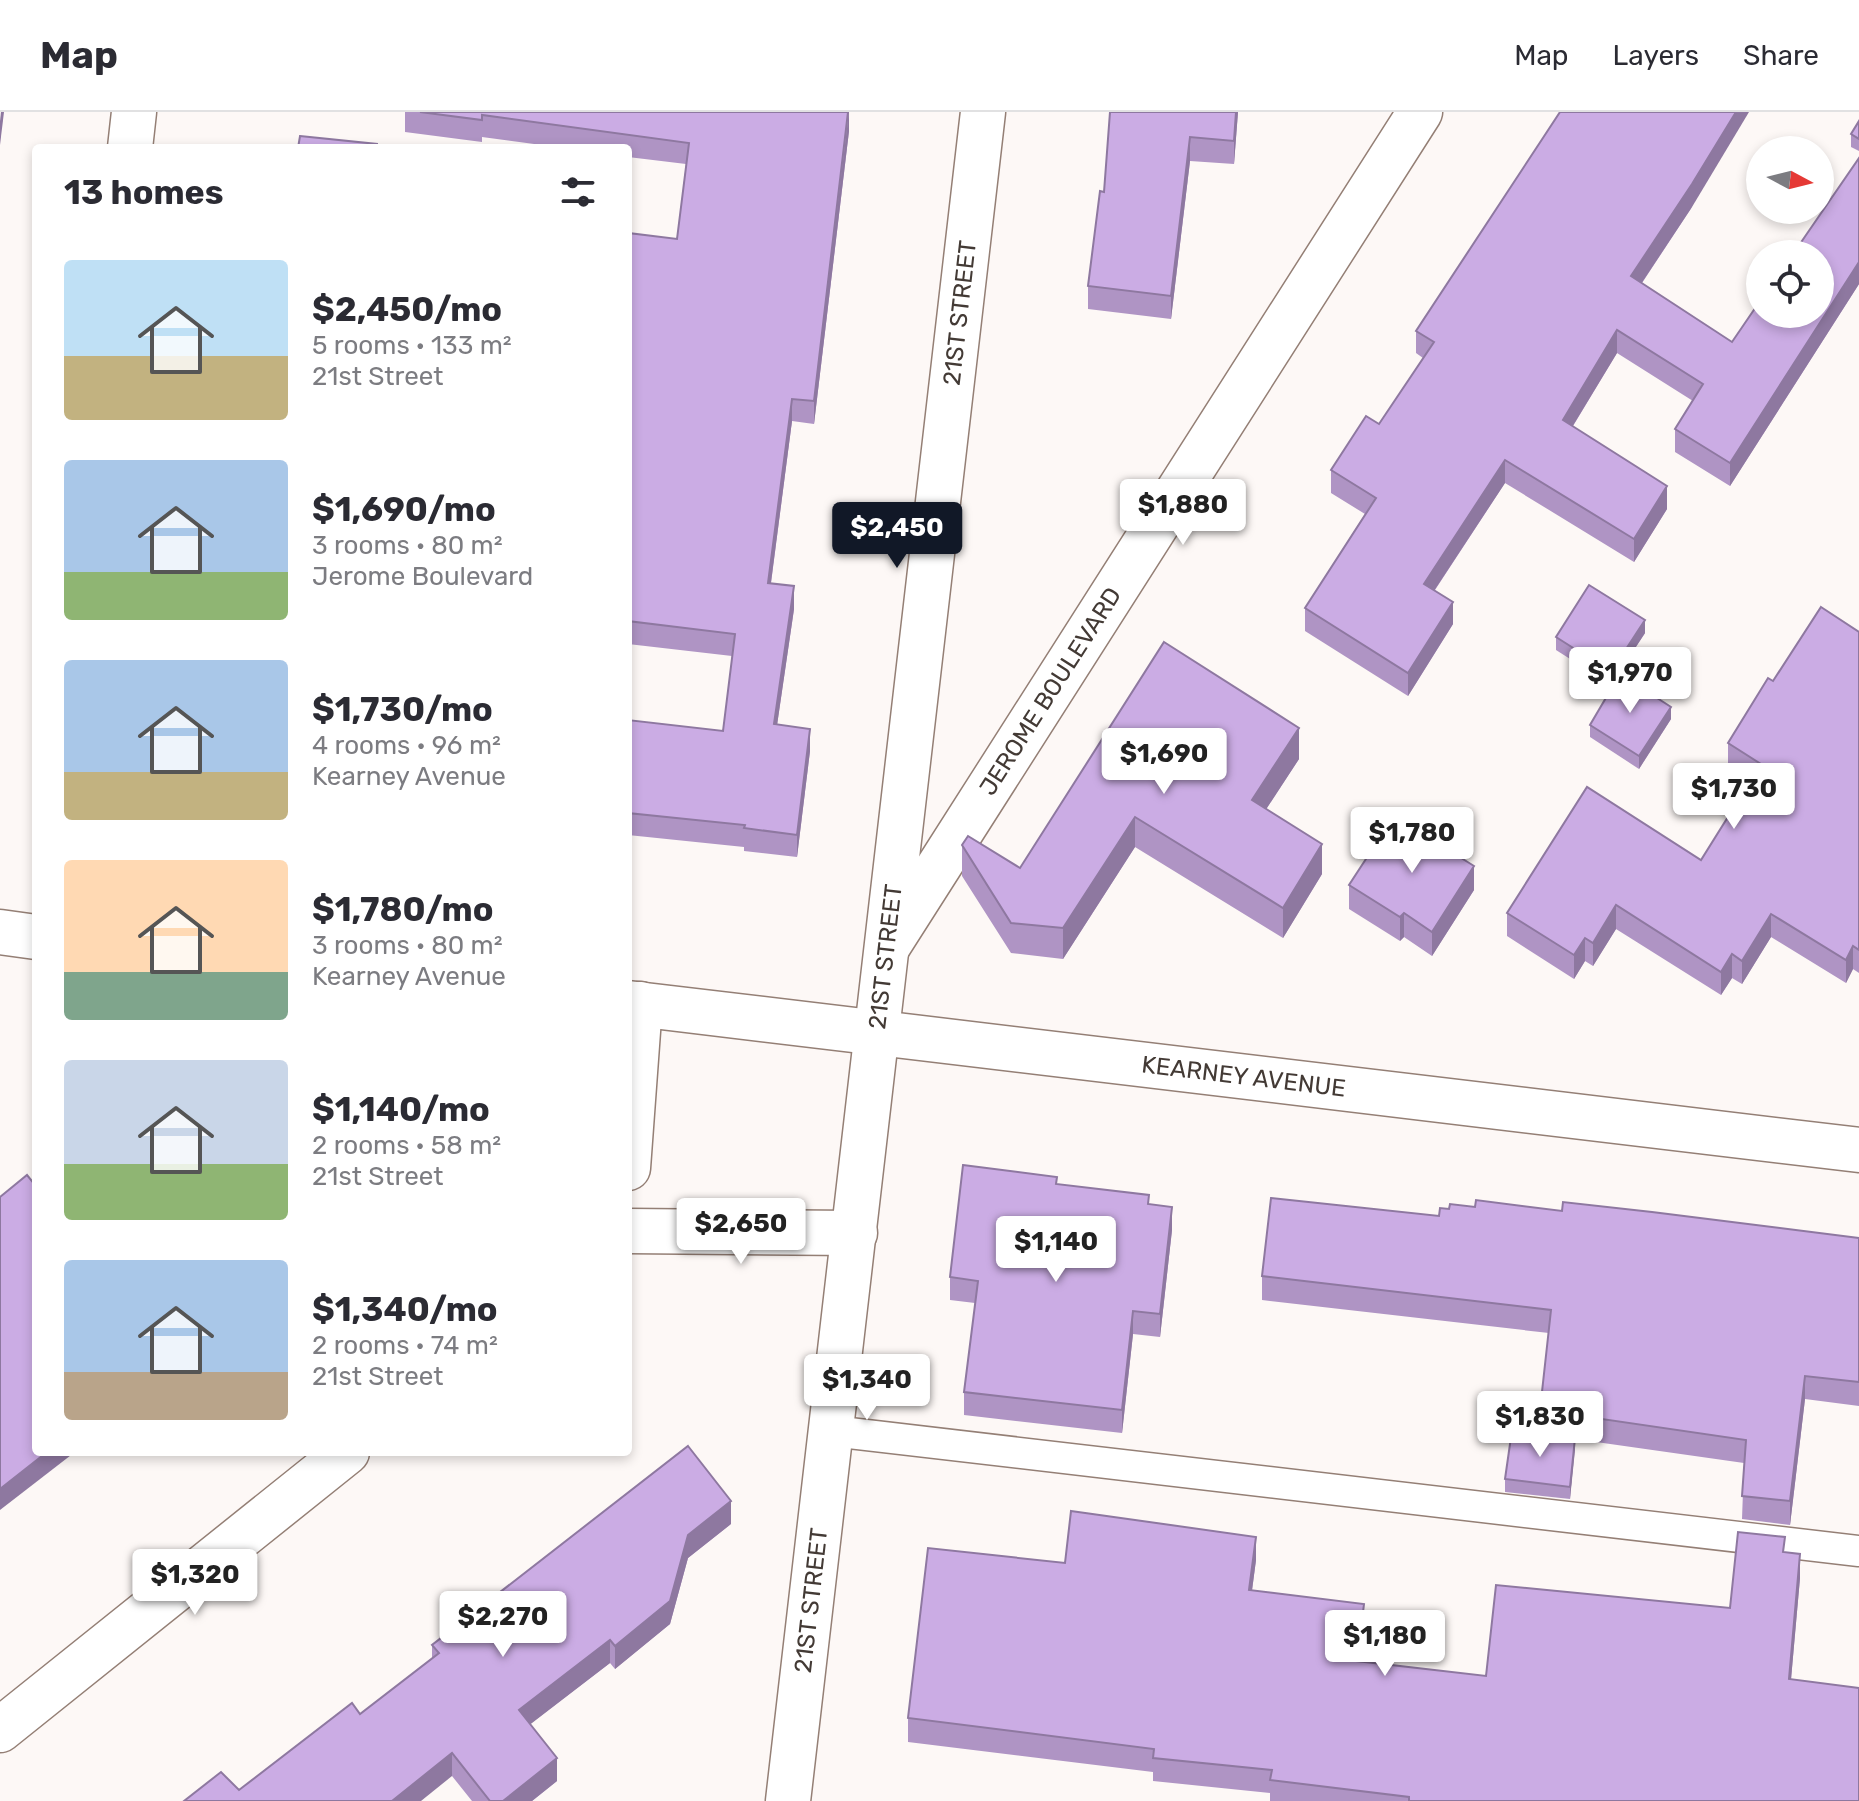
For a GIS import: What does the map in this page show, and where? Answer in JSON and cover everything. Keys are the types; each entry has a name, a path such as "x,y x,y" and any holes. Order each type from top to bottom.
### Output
{"street":[{"path":"130,144 134,112"},
{"name":"21ST STREET","path":"788,1801 879,1035 983,112"},
{"name":"JEROME BOULEVARD","path":"888,946 1420,112"},
{"path":"0,932 32,936"},
{"path":"632,1059 634,1004"},
{"name":"KEARNEY AVENUE","path":"634,1004 1859,1150"},
{"path":"632,1231 855,1233"},
{"path":"0,1730 342,1456"}],"lane":[{"path":"832,1431 1859,1551"}],"building":[{"path":"420,112 848,112 814,401 792,399 768,583 794,586 774,724 810,729 797,835 744,828 745,825 632,813 632,720 723,731 735,634 632,621 632,233 677,239 689,143 482,115 482,120"},
{"path":"1110,112 1236,112 1234,141 1190,137 1171,296 1088,286 1100,191 1104,192"},
{"path":"1560,112 1736,112 1631,276 1732,342 1746,322 1746,328 1817,328 1730,463 1675,429 1703,384 1617,330 1563,420 1667,486 1634,539 1505,460 1424,584 1453,602 1408,673 1305,608 1376,498 1331,470 1366,416 1379,424 1434,342 1416,331"},
{"path":"1859,121 1859,139 1851,134"},
{"path":"300,136 377,144 299,144"},
{"path":"1859,158 1859,262 1834,301 1834,240 1803,240 1814,224 1834,224 1834,194"},
{"path":"1589,585 1645,620 1611,672 1556,637"},
{"path":"1821,607 1859,632 1859,950 1853,946 1846,960 1771,914 1742,961 1732,954 1721,972 1616,905 1593,943 1585,938 1574,955 1507,913 1587,787 1701,860 1761,764 1728,743 1768,678 1773,681"},
{"path":"1164,642 1299,728 1252,800 1322,844 1283,908 1135,817 1063,928 1011,923 962,845 968,836 1020,868"},
{"path":"1620,674 1671,707 1639,756 1590,725"},
{"path":"1394,816 1474,866 1432,932 1404,913 1400,917 1349,885"},
{"path":"963,1165 1057,1177 1056,1184 1149,1195 1148,1204 1172,1207 1160,1314 1133,1311 1122,1410 964,1392 978,1281 950,1277"},
{"path":"27,1175 32,1181 32,1456 42,1456 0,1489 0,1197"},
{"path":"1271,1198 1439,1216 1440,1208 1449,1209 1450,1204 1475,1207 1476,1200 1562,1211 1563,1202 1859,1238 1859,1382 1805,1376 1790,1501 1742,1496 1746,1440 1540,1410 1551,1310 1262,1276"},
{"path":"1512,1430 1575,1438 1570,1487 1505,1479"},
{"path":"688,1446 731,1501 688,1535 670,1601 615,1646 610,1640 519,1710 557,1758 503,1801 490,1801 452,1753 392,1801 184,1801 221,1772 239,1790 352,1703 360,1714 439,1653 432,1645"},
{"path":"1071,1511 1256,1537 1249,1590 1364,1604 1357,1661 1486,1676 1496,1585 1730,1608 1738,1532 1785,1537 1783,1552 1800,1554 1789,1679 1859,1688 1859,1801 1409,1801 1409,1797 1270,1780 1272,1770 1153,1758 1154,1749 908,1718 928,1548 1065,1563"}]}
